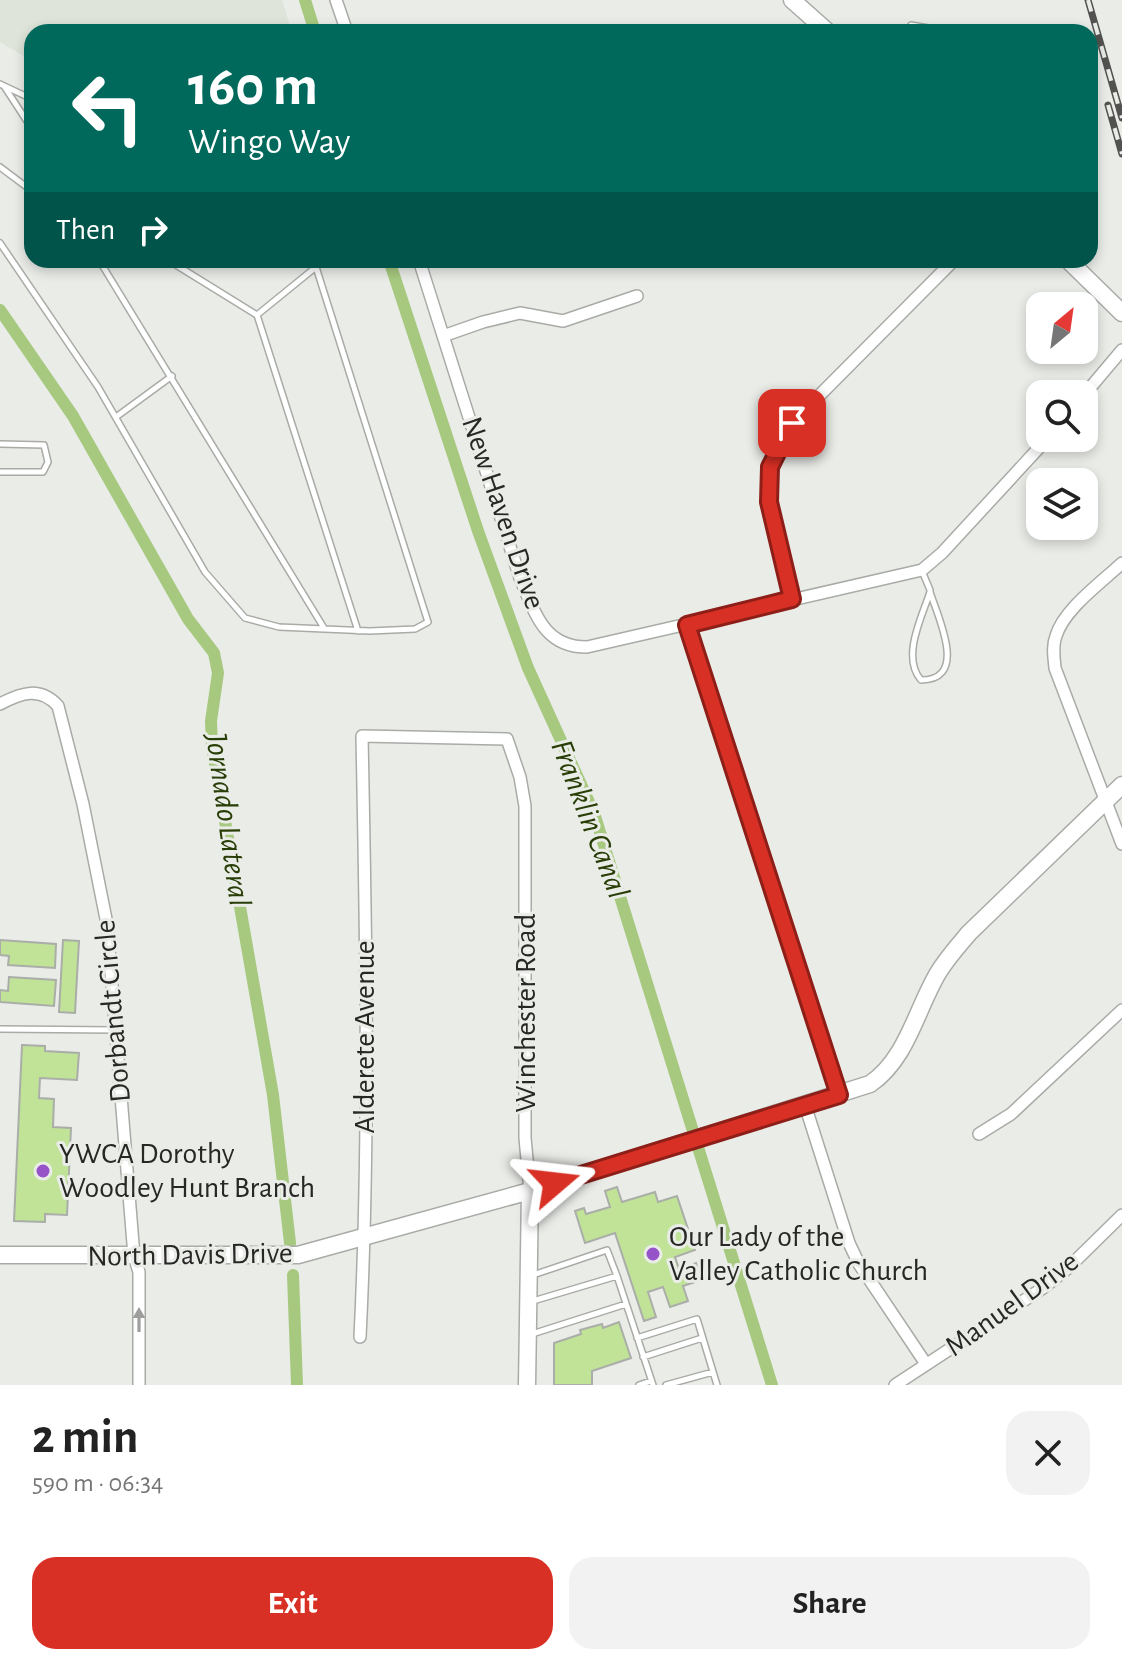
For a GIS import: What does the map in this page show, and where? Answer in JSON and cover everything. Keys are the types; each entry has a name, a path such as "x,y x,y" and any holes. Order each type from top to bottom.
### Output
{"street":[{"path":"336,0 344,24"},
{"path":"792,0 819,24"},
{"name":"New Haven Drive","path":"422,268 520,578 539,620 562,643 587,647 922,570"},
{"path":"792,599 769,502 770,467 779,446 792,423 946,268"},
{"path":"1076,268 1122,313"},
{"path":"443,336 520,313 563,321 637,296"},
{"path":"1097,380 1122,350"},
{"path":"922,570 942,553 1035,452"},
{"path":"1122,563 1066,616 1056,635 1053,652 1055,668 1122,844"},
{"path":"687,625 839,1095"},
{"name":"Dorbandt Circle","path":"0,704 16,695 31,692 52,699 61,715 91,840 107,924 134,1256 139,1272 139,1385"},
{"name":"Alderete Avenue","path":"360,1337 365,1236 362,736 507,739"},
{"name":"Winchester Road","path":"507,739 520,777 525,806 525,1138 530,1191 527,1385"},
{"name":"North Davis Drive","path":"0,1255 298,1255 530,1191 870,1084 891,1066 952,953 1122,785"},
{"path":"979,1134 1011,1114 1122,1010"},
{"path":"805,1105 841,1221 859,1264 926,1364"},
{"name":"Manuel Drive","path":"895,1385 1043,1288 1122,1215"}],"lane":[{"path":"0,94 2,85"},
{"path":"2,85 24,95"},
{"path":"2,85 24,117"},
{"path":"0,167 24,185"},
{"path":"0,243 116,417 205,572 245,618 279,627 358,631 415,629 428,622 316,268"},
{"path":"104,268 325,629"},
{"path":"181,268 257,315 358,631"},
{"path":"257,315 315,268"},
{"path":"116,417 172,376"},
{"path":"0,444 44,445 48,462 43,472 0,472"},
{"path":"922,570 930,592 947,645 948,659 941,673 929,680 921,680 912,659 917,631 930,592"},
{"path":"0,1029 116,1030"},
{"path":"529,1276 607,1250 652,1383 639,1385"},
{"path":"528,1302 617,1276"},
{"path":"528,1335 626,1304"},
{"path":"637,1338 697,1319 717,1385"},
{"path":"643,1357 702,1338"},
{"path":"666,1385 713,1372"}],"shaded area":[{"path":"0,0 282,0 290,24 24,24 24,56 0,42"}],"building":[{"path":"0,940 56,944 55,968 8,965 9,956 0,955"},
{"path":"63,940 79,941 75,1013 59,1012"},
{"path":"9,977 56,980 54,1006 0,1002 0,990 8,991"},
{"name":"YWCA Dorothy Woodley Hunt Branch","path":"22,1045 45,1046 45,1051 79,1053 77,1080 40,1078 39,1098 54,1099 53,1127 71,1128 67,1215 45,1214 45,1222 14,1221"},
{"name":"Our Lady of the Valley Catholic Church","path":"617,1187 622,1202 655,1192 658,1202 677,1196 695,1250 675,1257 679,1269 696,1263 701,1280 683,1286 688,1301 670,1307 663,1287 648,1292 656,1317 644,1321 615,1233 585,1243 575,1211 584,1208 586,1214 610,1207 605,1191"},
{"path":"619,1322 631,1358 592,1371 592,1385 554,1385 554,1343 581,1334 580,1330 602,1324 603,1328"}],"waterway":[{"name":"Franklin Canal","path":"305,0 312,24"},
{"name":"Franklin Canal","path":"392,268 478,531 528,668 594,813 772,1385"},
{"name":"Jornado Lateral","path":"0,310 73,416 188,619 214,653 218,673 211,721 212,747 273,1095 290,1243"},
{"name":"Jornado Lateral","path":"293,1275 297,1385"}],"railway":[{"path":"1088,0 1095,24"},
{"path":"1098,35 1122,118"},
{"path":"1108,105 1122,154"}],"place":[{"name":"YWCA Dorothy Woodley Hunt Branch","path":"43,1171"},
{"name":"Our Lady of the Valley Catholic Church","path":"653,1254"}],"route":[{"path":"555,1183 839,1095 687,625 792,599 769,502 770,467 792,423"}]}
